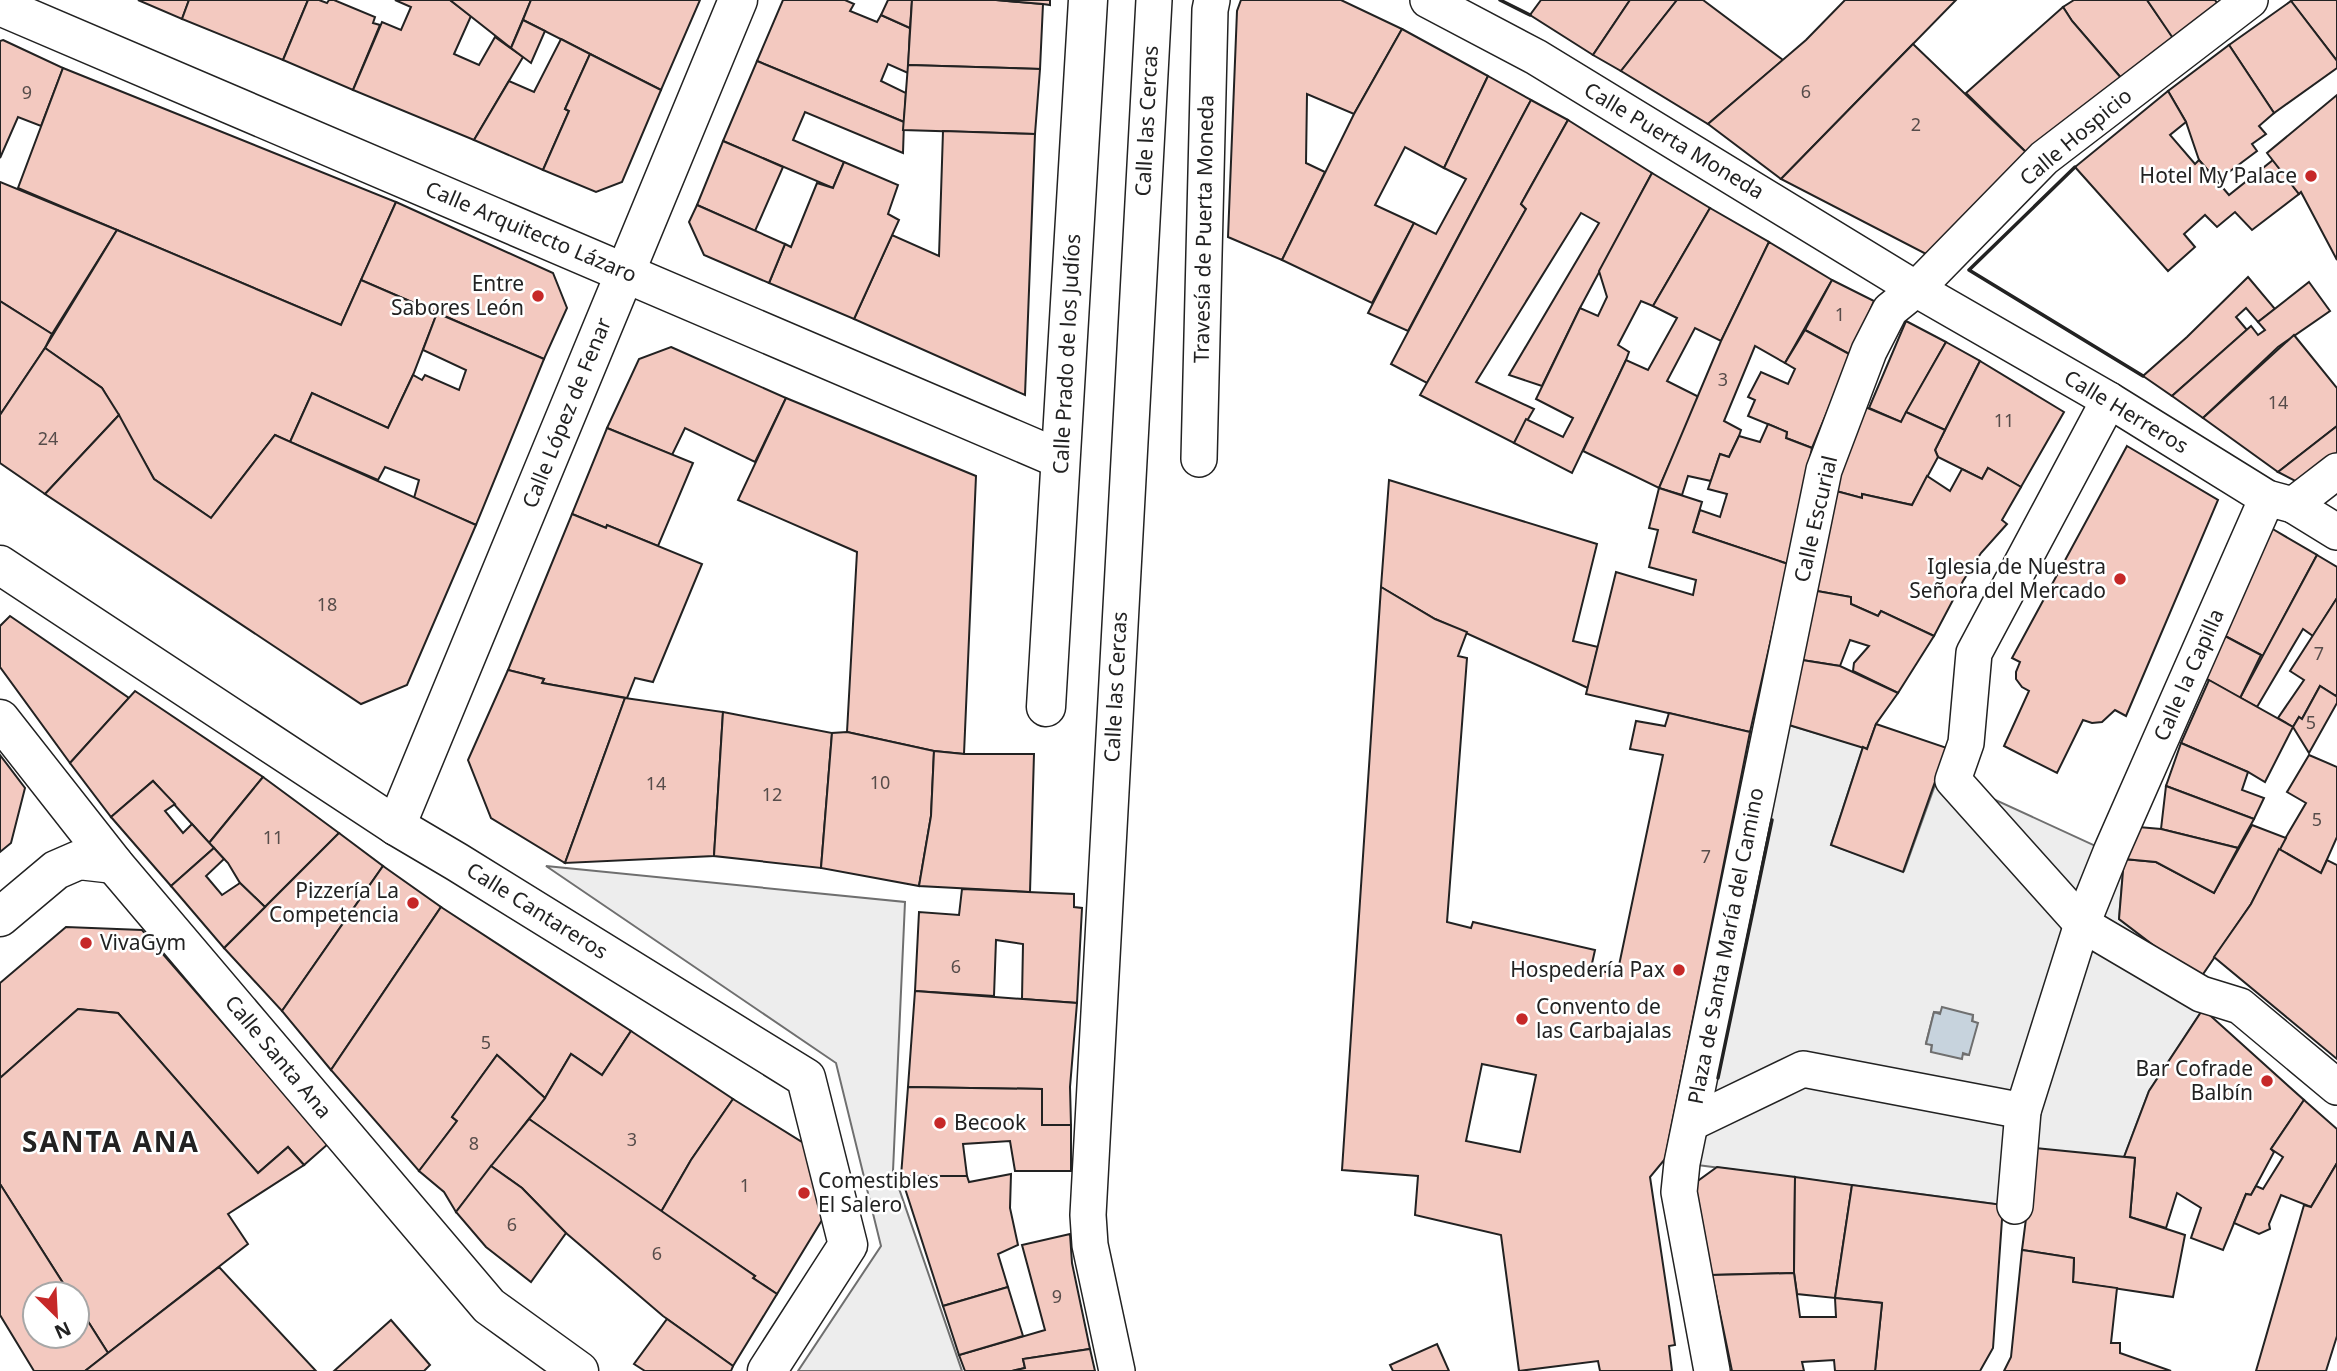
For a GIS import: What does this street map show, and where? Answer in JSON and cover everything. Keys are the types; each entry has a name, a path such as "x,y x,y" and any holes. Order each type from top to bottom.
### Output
{"street":[{"name":"Calle López de Fenar","path":"396,826 738,0"},
{"name":"Calle Prado de los Judíos","path":"1046,708 1088,0"},
{"name":"Calle las Cercas","path":"1117,1371 1090,1245 1088,1215 1154,0"},
{"name":"Travesía de Puerta Moneda","path":"1199,459 1212,0"},
{"name":"Calle Puerta Moneda","path":"1428,0 1536,57 1916,289"},
{"name":"Calle Hospicio","path":"1916,289 2044,158 2250,0"},
{"name":"Calle Arquitecto Lázaro","path":"0,6 1060,460"},
{"name":"Calle Herreros","path":"1916,289 2337,532"},
{"name":"Calle Escurial","path":"1770,728 1824,470 1869,351 1890,310 1916,289"},
{"path":"2109,400 1975,653 1966,743 1953,780 2082,924 2202,994 2240,1006 2337,1087"},
{"path":"2280,501 2337,471"},
{"name":"Calle la Capilla","path":"2015,1206 2023,1111 2082,924 2110,852 2280,501"},
{"name":"Calle Cantareros","path":"0,565 396,826 806,1078 848,1245 767,1371"},
{"name":"Calle Santa Ana","path":"0,719 114,864 489,1306 579,1371"},
{"name":"Plaza de Santa María del Camino","path":"1712,1371 1679,1192 1682,1163 1770,728"},
{"path":"0,917 56,870 79,860 114,864"},
{"path":"1691,1123 1803,1069 2023,1111"}],"shaded area":[{"path":"1789,725 1863,747 1831,845 1904,871 1939,774 2124,859 2119,919 2199,980 2203,1009 2149,1091 2124,1157 2003,1205 1665,1159 1750,732","holes":["1934,1012 1973,1015 1969,1055 1931,1051 1932,1045 1926,1043"]},
{"path":"546,866 905,902 893,1171 962,1371 798,1371 881,1246 836,1063"},
{"path":"1942,1007 1973,1015 1972,1021 1978,1023 1969,1055 1963,1053 1962,1059 1931,1052 1932,1045 1926,1044 1934,1012 1940,1014"}],"building":[{"path":"138,0 189,0 182,19"},
{"path":"189,0 308,0 283,60 182,19"},
{"path":"308,0 327,3 334,0 375,17 373,23 380,25 353,90 283,60"},
{"path":"395,0 450,0 471,16 454,54 479,65 495,37 523,57 474,140 353,90 382,22 401,30 411,7"},
{"path":"450,0 531,0 511,48"},
{"path":"531,0 700,0 661,90 523,20"},
{"path":"783,0 845,0 854,4 850,11 877,22 881,15 910,28 908,73 888,64 881,81 906,93 904,122 757,61"},
{"path":"888,0 912,0 910,28 881,15"},
{"path":"912,0 996,0 1043,4 1040,69 908,65"},
{"path":"996,0 1050,0 1050,5 1043,4"},
{"path":"1241,0 1341,0 1402,29 1354,114 1307,94 1306,163 1325,172 1282,260 1228,237 1237,11"},
{"path":"1541,0 1630,0 1593,55 1530,15"},
{"path":"1630,0 1677,0 1621,71 1593,55"},
{"path":"1677,0 1703,0 1783,60 1708,124 1621,71"},
{"path":"1845,0 1956,0 1781,179 1708,124 1806,40"},
{"path":"2074,0 2147,0 2175,40 2122,79 2063,7"},
{"path":"2147,0 2215,0 2224,13 2179,47"},
{"path":"2337,0 2337,61 2291,1"},
{"path":"2291,1 2337,61 2337,68 2274,113 2229,45"},
{"path":"2063,7 2122,79 2032,158 1966,93"},
{"path":"523,20 545,31 531,63 511,48"},
{"path":"1402,29 1488,76 1444,168 1405,147 1375,205 1414,223 1372,303 1282,260 1354,114"},
{"path":"561,39 590,54 565,109 569,111 543,170 474,140 509,81 534,92"},
{"path":"3,40 63,68 41,126 18,117 0,158 0,41"},
{"path":"1913,44 2032,158 1928,255 1781,179"},
{"path":"2229,45 2274,113 2259,126 2266,134 2252,144 2257,151 2217,181 2199,160 2186,122 2168,91"},
{"path":"590,54 661,90 622,182 596,192 543,170 569,111 565,109"},
{"path":"757,61 904,122 903,153 805,112 793,140 844,162 833,188 723,141"},
{"path":"908,65 1040,69 1035,134 903,130"},
{"path":"63,68 396,202 341,325 18,188"},
{"path":"1488,76 1531,100 1408,331 1368,313 1414,223 1436,234 1466,179 1444,168"},
{"path":"2168,91 2186,122 2170,135 2195,164 2199,160 2229,195 2273,160 2299,194 2252,230 2235,212 2217,227 2205,215 2184,234 2195,247 2168,271 2075,167"},
{"name":"Hotel My Palace","path":"2337,95 2337,260 2301,192 2299,194 2267,153"},
{"path":"1531,100 1568,120 1521,204 1526,209 1427,383 1391,364"},
{"path":"1568,120 1652,173 1542,386 1509,375 1599,223 1581,213 1476,382 1534,409 1514,443 1420,395 1526,209 1521,204"},
{"path":"943,131 1035,134 1025,395 854,319 892,235 939,256"},
{"path":"723,141 783,167 755,231 697,205"},
{"path":"844,162 898,185 888,214 899,220 854,319 769,283 785,244 791,247 817,183 833,188"},
{"path":"1652,173 1710,208 1653,306 1641,301 1618,345 1629,352 1572,473 1514,443 1526,419 1563,437 1573,418 1536,399 1580,308 1598,316 1607,297 1599,271"},
{"path":"0,182 117,230 52,334 0,301"},
{"path":"396,202 553,273 567,308 544,359 361,280"},
{"path":"697,205 785,244 769,283 704,255 689,222"},
{"path":"1710,208 1769,242 1721,341 1695,328 1667,381 1699,397 1659,488 1583,451 1626,360 1648,370 1677,318 1653,306"},
{"path":"117,230 341,325 361,280 437,313 413,375 388,428 312,393 290,442 275,435 211,518 154,479 102,388 45,348"},
{"path":"1769,242 1832,280 1785,363 1755,346 1724,421 1741,430 1729,457 1720,454 1711,481 1688,476 1682,495 1659,488 1721,341"},
{"path":"2248,277 2275,309 2258,322 2246,308 2236,317 2247,330 2172,396 2143,376 2187,337"},
{"path":"1832,280 1874,301 1851,355 1805,330"},
{"path":"2309,282 2330,311 2278,347 2203,418 2172,396 2251,326 2258,335 2265,330 2258,322"},
{"path":"0,301 52,334 0,415"},
{"path":"437,313 544,359 476,525 414,498 419,480 385,467 378,480 290,442 312,393 388,428 413,375 422,380 425,375 459,390 466,370 423,350"},
{"path":"1906,321 1946,342 1901,422 1869,408"},
{"path":"1805,330 1851,355 1812,448 1786,438 1787,432 1748,416 1755,400 1748,397 1761,372 1788,384 1795,369 1785,363"},
{"path":"2294,335 2337,388 2337,426 2278,472 2203,418"},
{"path":"1946,342 1980,361 1945,430 1906,412"},
{"path":"671,347 786,398 755,462 685,428 672,455 607,428 639,359"},
{"path":"45,348 102,388 119,415 45,494 0,463 0,415"},
{"path":"1980,361 2064,412 2021,487 1988,468 1982,479 1938,457 1935,450"},
{"path":"786,398 976,476 964,754 934,751 847,732 857,552 738,500"},
{"path":"1858,404 1901,422 1906,412 1945,430 1935,450 1938,457 1912,505 1862,494 1862,498 1836,491"},
{"path":"119,415 154,479 211,518 275,435 476,525 407,685 361,704 45,494"},
{"path":"1768,424 1787,432 1786,438 1812,448 1788,564 1693,532 1700,510 1720,517 1727,494 1708,489 1720,454 1729,457 1739,436 1760,442"},
{"path":"2337,426 2337,462 2305,486 2278,472"},
{"path":"607,428 693,463 658,546 572,514"},
{"name":"Iglesia de Nuestra Señora del Mercado","path":"2127,446 2218,500 2126,716 2115,710 2102,722 2083,720 2057,773 2004,746 2029,691 2016,679 2020,662 2012,658"},
{"path":"1988,468 2021,487 2002,520 2007,524 1981,553 1934,636 1881,611 1878,616 1851,604 1851,597 1817,591 1836,491 1862,498 1862,494 1912,505 1927,476 1950,491 1962,469 1982,479"},
{"path":"1389,480 1597,544 1573,641 1598,647 1588,688 1435,619 1381,587"},
{"path":"1659,488 1702,502 1693,532 1788,564 1750,732 1586,694 1616,572 1693,595 1696,580 1649,567 1658,530 1649,528"},
{"path":"572,514 606,528 607,525 702,564 653,682 635,678 627,698 542,683 544,679 508,670"},
{"path":"2271,528 2317,555 2263,656 2225,636"},
{"path":"2317,555 2337,567 2337,598 2313,636 2303,629 2257,707 2240,698"},
{"name":"Convento de las Carbajalas","path":"1381,587 1435,619 1467,632 1458,656 1467,658 1447,922 1471,928 1473,922 1595,950 1591,968 1617,975 1663,755 1630,749 1636,721 1665,726 1669,713 1750,732 1665,1159 1650,1177 1675,1345 1669,1346 1672,1371 1600,1371 1598,1361 1519,1371 1501,1235 1415,1215 1418,1176 1342,1170","holes":["1482,1064 1536,1075 1520,1152 1466,1141"]},
{"path":"1817,591 1851,597 1851,604 1878,616 1881,611 1934,636 1898,693 1853,671 1854,663 1869,646 1850,640 1840,666 1802,660"},
{"path":"2337,598 2337,694 2336,696 2320,686 2302,719 2299,717 2293,727 2278,718 2304,680 2290,671"},
{"path":"10,616 129,698 70,763 0,667 0,626"},
{"path":"2225,636 2261,655 2240,698 2205,678"},
{"path":"1802,660 1840,666 1898,693 1876,724 1867,749 1789,725"},
{"path":"508,670 544,679 542,683 625,698 565,863 491,818 468,760"},
{"path":"2209,680 2293,727 2265,782 2181,743"},
{"path":"2320,686 2336,696 2337,694 2337,703 2309,753 2293,727 2299,717 2302,719"},
{"path":"135,691 263,777 209,843 153,781 111,817 70,763"},
{"path":"625,698 723,712 714,856 565,863"},
{"path":"723,712 832,733 821,868 714,856"},
{"path":"1876,724 1947,748 1903,872 1831,845 1863,747 1867,749"},
{"path":"847,732 934,751 931,816 919,886 821,868 832,733"},
{"path":"2181,743 2248,772 2242,790 2264,798 2254,819 2166,786"},
{"path":"934,751 1034,754 1030,892 919,886 931,816"},
{"path":"0,755 25,788 11,843 0,852"},
{"path":"2309,755 2337,767 2337,837 2321,873 2279,849 2306,803 2287,792"},
{"path":"263,777 339,833 265,907 240,883 228,863 209,843"},
{"path":"153,781 175,804 165,811 183,833 192,824 214,848 171,886 111,817"},
{"path":"2166,786 2254,819 2238,848 2161,829"},
{"path":"2252,825 2286,838 2251,904 2199,980 2119,919 2124,859 2156,862 2214,893"},
{"path":"2127,826 2161,829 2238,848 2214,893 2156,862 2124,859"},
{"path":"339,833 383,866 282,1011 224,948"},
{"path":"214,848 224,859 206,876 222,895 240,883 265,907 224,948 171,886"},
{"path":"2279,849 2321,873 2327,860 2337,865 2337,1059 2214,957 2251,904"},
{"path":"383,866 441,907 331,1070 282,1011"},
{"path":"962,889 1074,894 1074,907 1082,908 1077,1003 1022,999 1023,944 996,940 994,996 915,991 919,912 959,915"},
{"path":"441,907 631,1031 602,1075 571,1054 545,1098 497,1055 452,1117 457,1121 419,1171 331,1070"},
{"path":"66,927 142,930 328,1144 304,1165 288,1147 258,1173 118,1013 78,1009 0,1078 0,983"},
{"path":"915,991 1077,1003 1070,1087 1071,1125 1042,1125 1042,1089 908,1087"},
{"path":"78,1009 118,1013 258,1173 288,1147 304,1165 228,1214 248,1244 108,1353 91,1326 91,1280 61,1280 0,1184 0,1078"},
{"path":"2203,1009 2304,1100 2271,1149 2274,1152 2251,1195 2246,1194 2223,1250 2191,1238 2201,1208 2177,1193 2166,1228 2130,1217 2135,1158 2124,1157 2149,1091"},
{"path":"631,1031 733,1099 691,1160 661,1212 529,1119 571,1054 602,1075"},
{"path":"497,1055 545,1098 456,1212 444,1192 419,1171 457,1121 452,1117"},
{"path":"908,1087 1042,1089 1042,1125 1071,1125 1071,1171 1015,1171 1010,1141 963,1144 967,1176 901,1176"},
{"path":"733,1099 805,1144 822,1220 777,1294 661,1212 691,1160"},
{"path":"2304,1100 2337,1129 2337,1163 2311,1207 2281,1195 2269,1224 2270,1229 2259,1234 2234,1223 2246,1194 2251,1195 2256,1186 2263,1189 2283,1157 2271,1149"},
{"path":"529,1119 777,1294 733,1366 663,1316 566,1233 522,1188 491,1166"},
{"path":"2035,1148 2135,1158 2130,1217 2185,1235 2173,1297 2073,1282 2074,1258 2022,1250"},
{"path":"2337,1163 2337,1336 2326,1371 2256,1371 2304,1205 2311,1207"},
{"path":"491,1166 522,1188 566,1233 531,1282 486,1247 456,1212"},
{"path":"1717,1167 1795,1177 1794,1273 1712,1275 1695,1183"},
{"path":"1011,1174 1010,1208 1018,1245 998,1254 1008,1287 943,1306 901,1176 967,1176 969,1182"},
{"path":"1795,1177 1852,1185 1835,1298 1797,1294 1794,1273"},
{"path":"0,1184 61,1280 21,1280 21,1350 0,1315"},
{"path":"1852,1185 2003,1205 1993,1348 1980,1371 1875,1371 1882,1303 1835,1298"},
{"path":"1070,1234 1072,1263 1090,1349 1023,1359 1025,1368 1012,1371 965,1371 959,1355 1045,1330 1022,1245"},
{"path":"2022,1250 2074,1258 2073,1282 2117,1288 2111,1343 2120,1343 2120,1353 2171,1371 2004,1371 2011,1357"},
{"path":"219,1267 316,1371 85,1371 108,1353"},
{"path":"1794,1273 1800,1317 1836,1317 1835,1298 1882,1303 1875,1371 1835,1371 1834,1360 1802,1362 1804,1371 1732,1371 1712,1275"},
{"path":"1008,1287 1023,1336 959,1355 943,1306"},
{"path":"667,1319 733,1366 731,1371 645,1371 634,1364"},
{"path":"391,1320 430,1365 424,1371 334,1371"},
{"path":"91,1326 108,1353 85,1371 34,1371 21,1350 91,1350"},
{"path":"1437,1344 1449,1371 1393,1371 1390,1365"},
{"path":"1090,1349 1095,1371 1012,1371 1025,1368 1023,1359"}],"wall":[{"path":"1500,0 1530,15"},
{"path":"2075,167 1969,270 2143,376"},
{"path":"1718,1078 1772,820"}],"place":[{"name":"Hotel My Palace","path":"2311,176"},
{"name":"Entre Sabores León","path":"538,296"},
{"name":"Iglesia de Nuestra Señora del Mercado","path":"2120,579"},
{"name":"Pizzería La Competencia","path":"413,903"},
{"name":"VivaGym","path":"86,943"},
{"name":"Hospedería Pax","path":"1679,970"},
{"name":"Convento de las Carbajalas","path":"1522,1019"},
{"name":"Bar Cofrade Balbín","path":"2267,1081"},
{"name":"Becook","path":"940,1123"},
{"name":"Comestibles El Salero","path":"804,1193"}],"district":[{"name":"SANTA ANA","path":"111,1142"}]}
